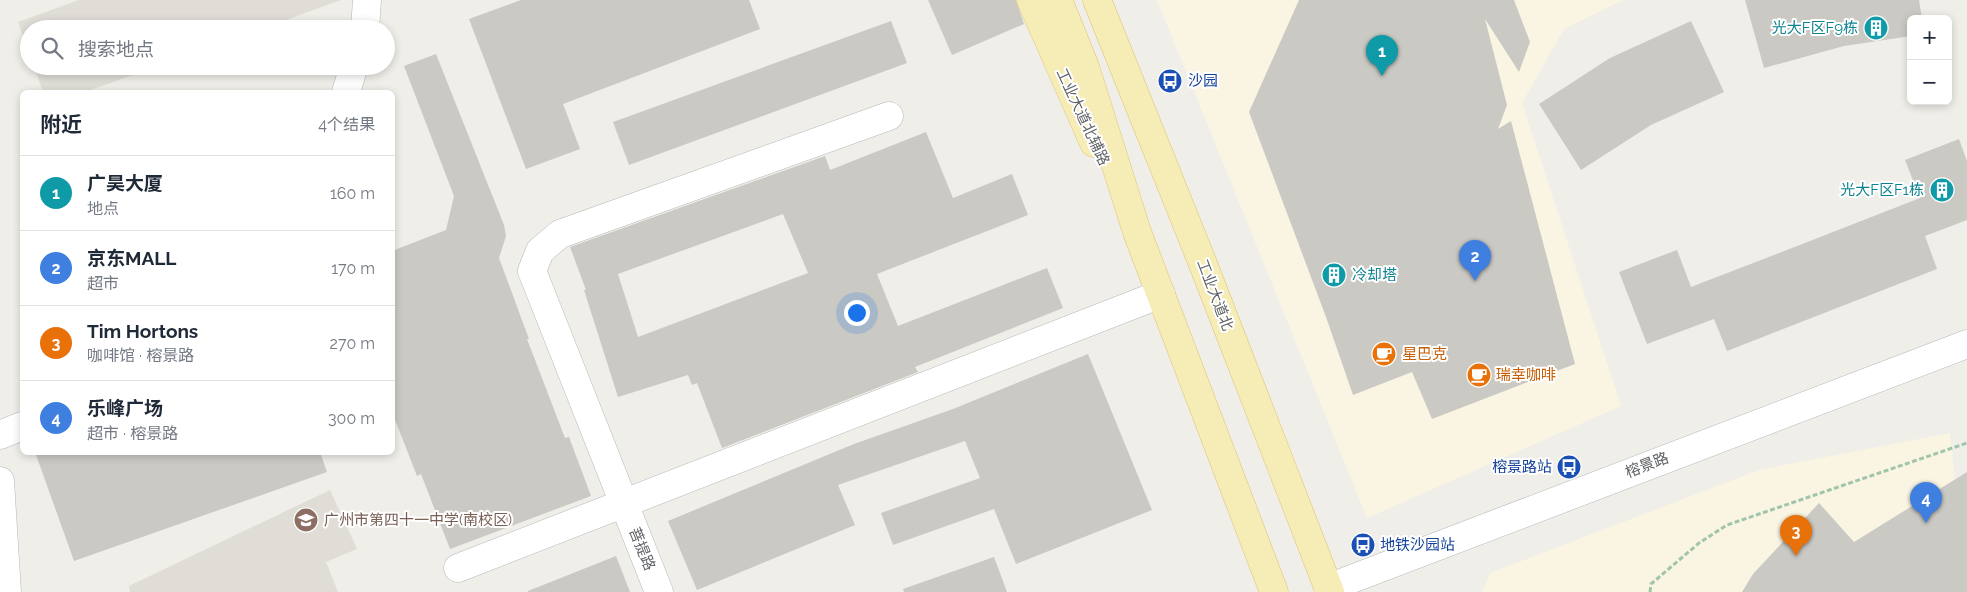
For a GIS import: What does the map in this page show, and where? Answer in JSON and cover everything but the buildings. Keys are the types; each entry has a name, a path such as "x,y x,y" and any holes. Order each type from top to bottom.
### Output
{"main road":[{"name":"工业大道北辅路","path":"1031,0 1080,114 1137,232"},
{"path":"1058,0 1085,67 1137,232 1274,592"},
{"name":"工业大道北","path":"1097,0 1203,264 1329,590"}],"street":[{"path":"366,20 367,0"},
{"path":"347,90 351,75"},
{"name":"菩提路","path":"659,592 532,271 540,252 560,234 889,116"},
{"path":"458,568 624,505 1161,294"},
{"name":"榕景路","path":"1329,590 1967,344"},
{"path":"0,435 20,427"},
{"path":"0,481 7,592"}],"path":[{"path":"1650,592 1652,584 1699,543 1727,525 1967,443"}],"shaded area":[{"path":"79,0 341,0 286,20 24,20"},
{"path":"1157,0 1623,0 1564,29 1522,103 1621,406 1367,518"},
{"path":"37,75 133,75 91,90 42,90"},
{"path":"1950,433 1967,592 1482,592 1490,573 1759,470"},
{"name":"广州市第四十一中学(南校区)","path":"330,490 357,549 326,562 338,592 130,592 129,586"}],"place":[{"name":"光大F区F9栋","path":"1876,28"},
{"name":"广昊大厦","path":"1382,76"},
{"name":"沙园","path":"1170,81"},
{"name":"光大F区F1栋","path":"1942,190"},
{"name":"冷却塔","path":"1334,275"},
{"name":"京东MALL","path":"1475,281"},
{"name":"星巴克","path":"1384,354"},
{"name":"瑞幸咖啡","path":"1479,375"},
{"name":"榕景路站","path":"1569,467"},
{"name":"广州市第四十一中学(南校区)","path":"306,520"},
{"name":"乐峰广场","path":"1926,523"},
{"name":"地铁沙园站","path":"1363,545"},
{"name":"Tim Hortons","path":"1796,556"}]}
